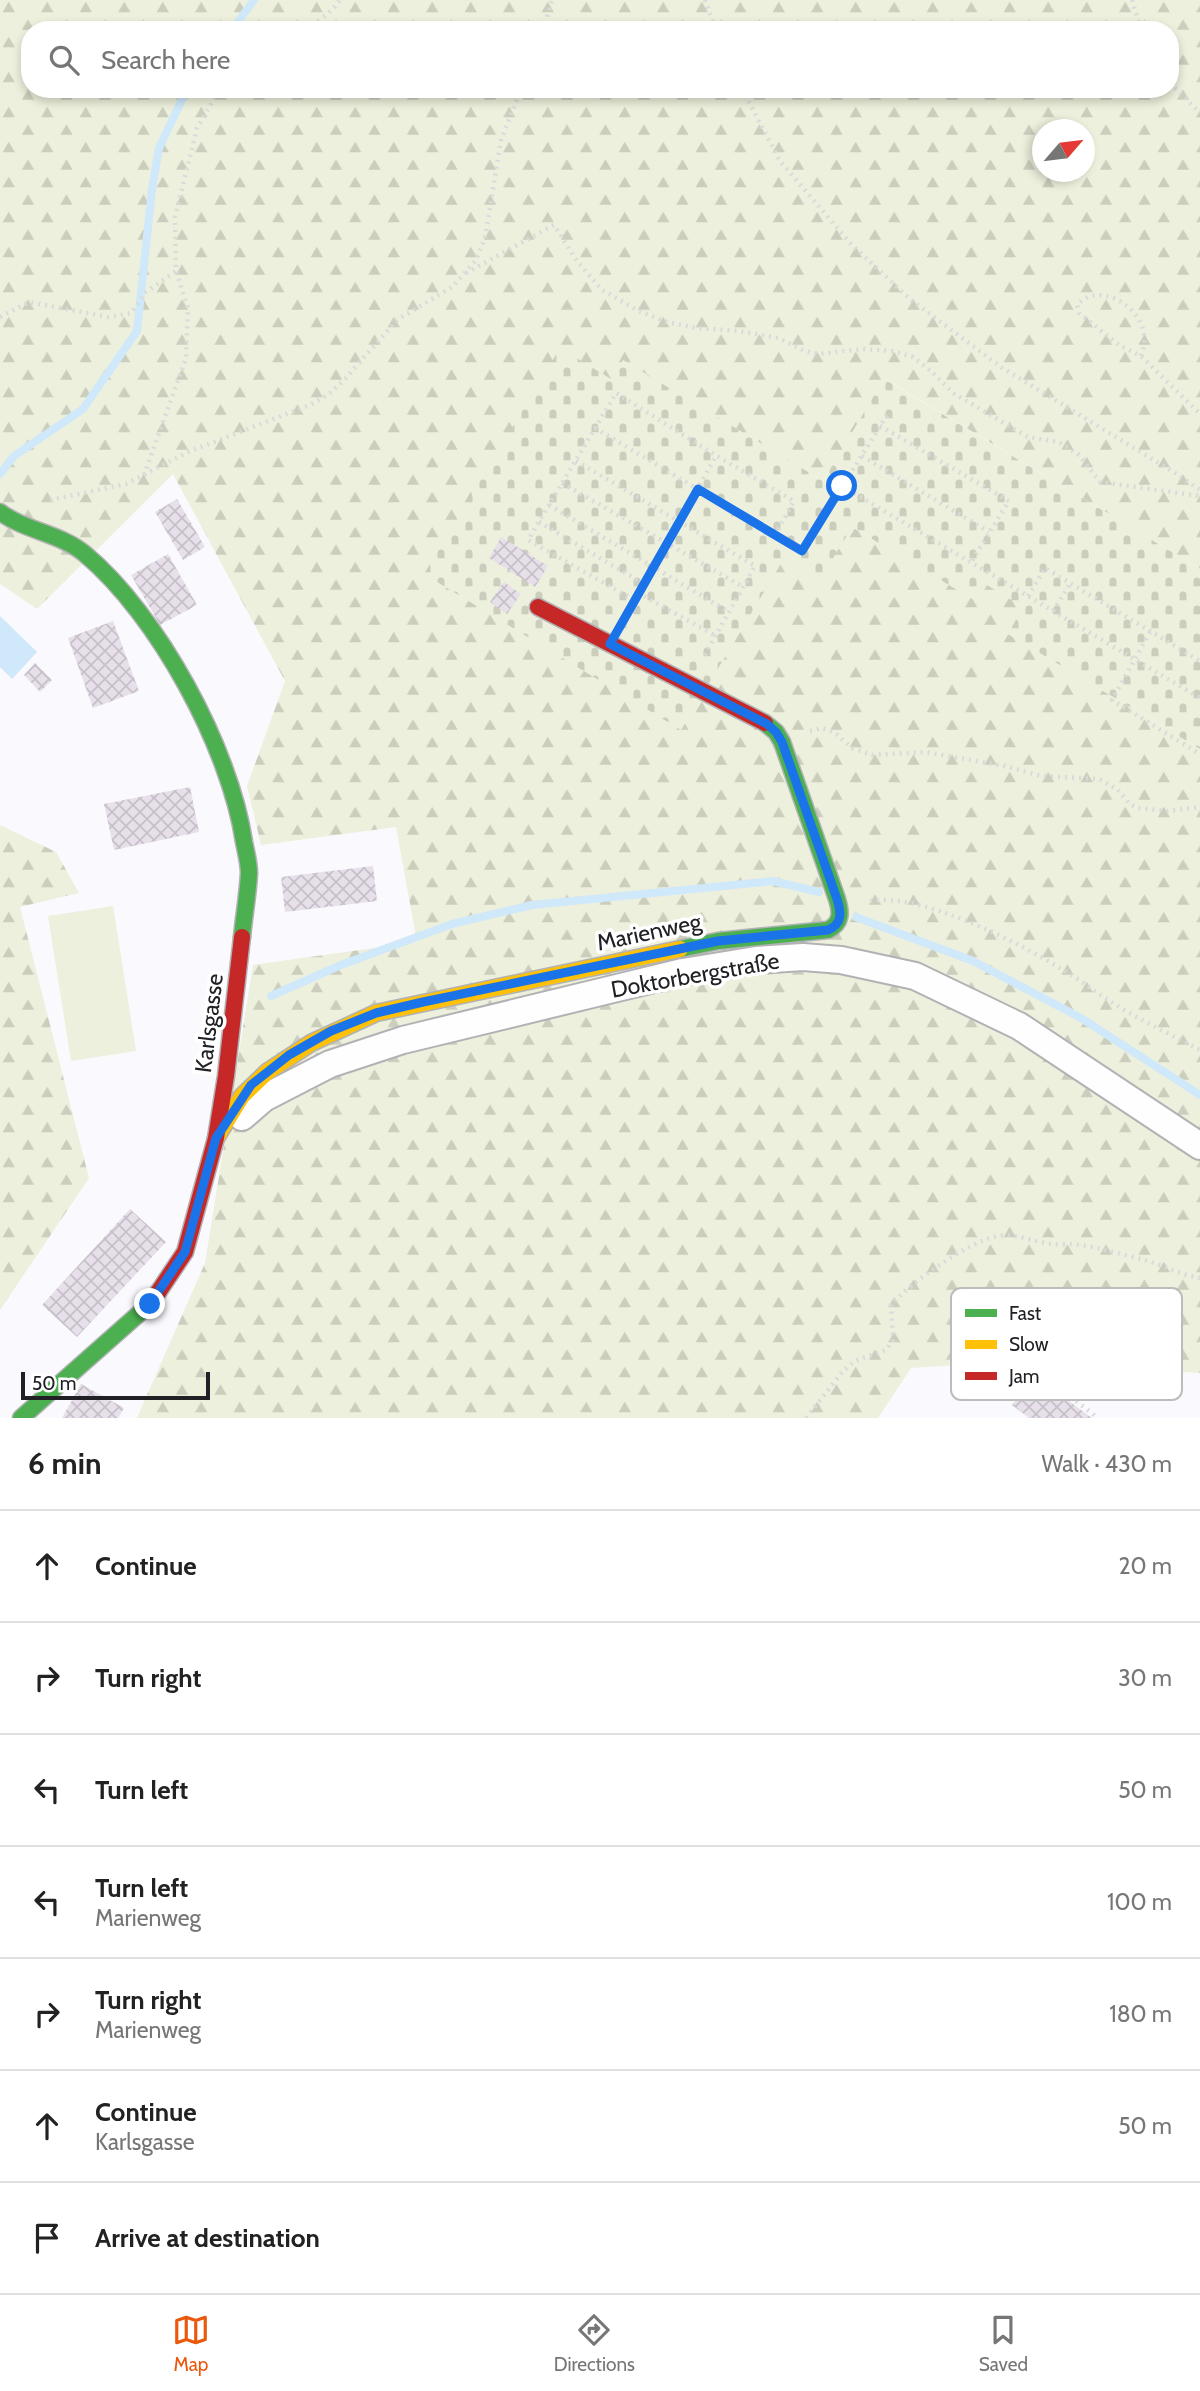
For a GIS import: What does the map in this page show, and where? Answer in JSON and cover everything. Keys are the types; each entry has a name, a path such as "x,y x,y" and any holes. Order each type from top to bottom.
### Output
{"street":[{"name":"Karlsgasse","path":"0,512 8,518 53,535 84,553 123,592 156,635 184,681 223,762 240,813 249,872 226,1076 216,1138 185,1252 150,1304 22,1418"},
{"path":"538,607 767,724 779,737 786,754 841,914"},
{"name":"Marienweg","path":"216,1138 251,1085 289,1055 331,1031 376,1013 718,941 828,930 837,925 841,914"},
{"name":"Doktorbergstraße","path":"216,1138 264,1098 330,1064 404,1040 683,972 757,960 803,957 841,960 915,976 1019,1026 1200,1146"}],"path":[{"path":"318,21 340,0"},
{"path":"545,21 552,0"},
{"path":"705,0 713,21"},
{"path":"1132,0 1138,21"},
{"path":"1179,92 1200,113"},
{"path":"144,476 186,358 188,308 176,271 175,218 197,128 215,98"},
{"path":"47,501 103,490 144,476 188,452 292,413 329,394 397,320 452,287 477,260 485,238 501,141 518,98"},
{"path":"747,98 780,161 852,245 910,299 1001,367 1200,490"},
{"path":"466,274 554,225 577,261 602,290 639,311 667,322 696,328 739,331 778,338 805,351 820,354 862,349 892,351 913,357 953,393 1028,437 1059,442 1079,455 1100,481 1200,496"},
{"path":"0,317 29,302 108,317 131,313 146,292 176,271"},
{"path":"1141,356 1146,345 1142,327 1126,303 1095,296 1082,299 1077,305 1079,313 1119,345 1141,356 1200,414"},
{"path":"634,600 528,540 616,393 794,501 775,535"},
{"path":"596,428 802,551 889,412"},
{"path":"880,426 1009,501 971,562"},
{"path":"610,644 716,456"},
{"path":"862,456 989,533"},
{"path":"576,460 755,566 704,658 692,652"},
{"path":"562,483 743,587"},
{"path":"842,486 1200,698"},
{"path":"549,505 729,612"},
{"path":"539,522 644,584"},
{"path":"1028,596 1045,568 1200,661"},
{"path":"1053,611 1070,584"},
{"path":"638,593 716,636"},
{"path":"626,616 637,622"},
{"path":"1150,632 1112,700 1200,754"},
{"path":"786,754 799,738 814,729 822,728 834,732 862,753 880,755 925,752 1005,766 1041,776 1099,779 1117,789 1137,808 1168,811 1200,807"},
{"path":"841,914 872,900 892,899 972,922 1059,967 1122,1009 1200,1050"},
{"path":"806,1418 843,1371 855,1361 886,1350 893,1340 891,1305 898,1297 960,1252 996,1236 1018,1235 1055,1244 1073,1244 1146,1261 1200,1278"},
{"path":"1075,1400 1098,1418"}],"green space":[{"path":"0,0 1200,0 1200,569 885,379 823,481 623,361 611,380 681,729 785,556 852,527 973,599 984,583 1024,607 1008,634 1200,749 1200,1373 1182,1372 1182,1288 951,1288 951,1365 911,1368 878,1418 137,1418 205,1263 253,965 417,942 396,827 261,845 247,786 285,681 173,474 37,609 0,584"},
{"path":"560,348 611,379 623,360 823,481 884,379 1200,569 1200,749 1008,634 1023,607 984,583 974,600 852,527 821,578 785,557 681,730 424,574"},
{"path":"0,825 56,852 79,893 20,907 89,1178 0,1310"},
{"path":"113,906 136,1051 71,1061 48,916"}],"water":[{"path":"0,616 37,652 12,679 0,667"}],"building":[{"path":"177,499 205,547 183,560 155,512"},
{"path":"501,537 548,566 535,587 489,558"},
{"path":"168,554 197,605 160,625 131,575"},
{"path":"504,582 521,594 507,614 490,602"},
{"path":"113,621 139,691 93,708 68,638"},
{"path":"35,663 52,680 40,692 24,675"},
{"path":"190,787 199,832 114,850 104,804"},
{"path":"373,866 377,901 285,912 281,877"},
{"path":"130,1209 166,1242 77,1337 42,1305"},
{"path":"81,1384 124,1408 118,1418 62,1418"},
{"path":"1016,1400 1068,1400 1092,1418 1029,1418 1012,1405"}],"waterway":[{"path":"239,21 254,0"},
{"path":"0,474 14,456 83,409 137,331 159,148 183,98"},
{"path":"271,996 341,965 452,924 532,905 773,881 819,892"},
{"path":"856,917 973,961 1081,1018 1200,1095"}],"traffic: fast":[{"path":"0,512 20,524 65,541 85,554 139,612 187,686 224,766 236,805 249,869 242,937"},
{"path":"680,949 718,941 828,930 838,921 840,913 837,899 782,742 776,732 765,723"},
{"path":"21,1418 151,1303"}],"traffic: slow":[{"path":"216,1138 242,1096 267,1072 311,1043 376,1013 680,949"}],"traffic: jam":[{"path":"538,607 765,723"},
{"path":"151,1303 185,1252 216,1138 242,937"}],"route":[{"path":"150,1304 185,1252 216,1138 251,1085 289,1055 331,1031 376,1013 423,1002 718,941 828,930 837,925 841,914 837,899 796,779 776,732 767,724 610,644 698,489 802,551 842,486"}]}
